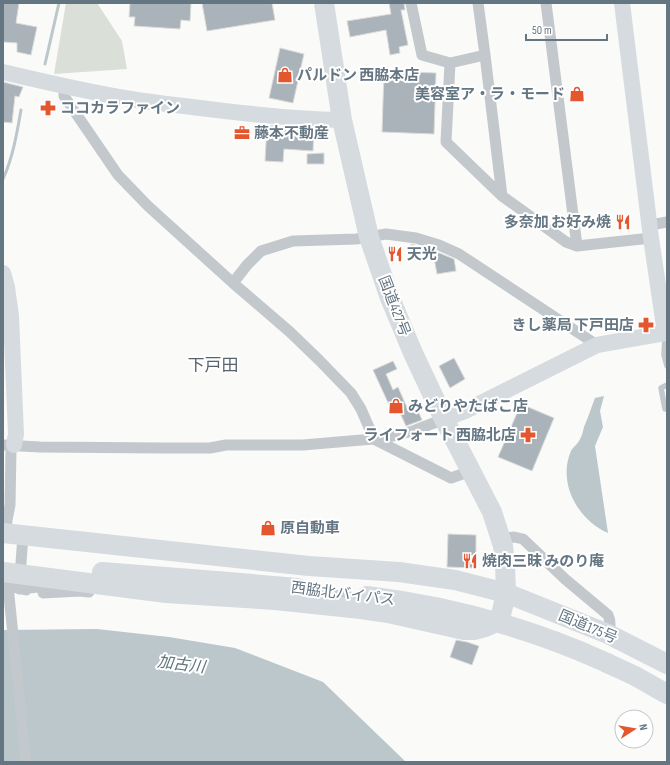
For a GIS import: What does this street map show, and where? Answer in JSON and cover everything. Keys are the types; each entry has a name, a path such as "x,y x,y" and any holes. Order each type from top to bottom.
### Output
{"highway":[{"name":"国道427号","path":"5,581 328,605 388,613 464,630 475,630 485,627 494,623 501,615 506,593 505,564 501,539 492,512 444,419 413,354 390,298 369,238 342,120 324,3"},
{"name":"国道175号","path":"8,529 310,566 399,572 429,575 454,580 506,593 608,634 667,664"},
{"name":"西脇北バイパス","path":"3,562 51,568 229,582 399,600 453,611 503,624 547,639 583,652 635,676 667,694"}],"street":[{"path":"411,3 422,55 450,63 485,55"},
{"path":"478,3 502,196"},
{"path":"546,3 577,246"},
{"path":"8,445 40,447 210,448 226,445 303,446 385,438 413,431 465,411 597,345 666,332 650,232 622,3"},
{"path":"450,63 446,142 502,196 566,242 577,246 650,232 667,222"},
{"path":"3,72 130,99 250,114 304,119 342,120"},
{"path":"64,86 64,96 118,175 148,206 290,332 319,360 351,393 361,409 374,439 451,478 471,471"},
{"path":"233,283 247,265 261,251 293,241 356,239 386,234 416,238 439,245 459,254 597,345"},
{"path":"3,273 7,287 11,316 16,434 8,445"},
{"path":"8,445 11,449 8,529 19,589"},
{"path":"501,539 514,537 523,539 565,579 608,615 610,620 608,634"},
{"path":"19,589 48,586 85,579 320,594 367,600 414,618"},
{"path":"5,581 19,589 42,594 80,591 356,617"},
{"path":"5,581 10,598 26,762"}],"lane":[{"path":"666,332 664,355 667,366"},
{"path":"667,385 661,388 665,410 667,409"}],"shaded area":[{"path":"66,3 97,3 122,41 127,69 54,74"}],"water":[{"path":"604,396 600,411 603,427 595,446 608,533 597,527 579,510 569,488 567,475 567,463 571,451 581,436 595,398"},
{"name":"加古川","path":"97,629 169,637 235,648 323,682 406,762 3,762 3,630"}],"building":[{"path":"3,3 19,3 16,23 37,27 31,55 17,52 17,43 3,42"},
{"path":"130,3 191,3 190,21 181,20 180,29 134,26 135,17 129,17"},
{"path":"202,3 272,3 275,20 207,31"},
{"path":"389,3 404,3 405,10 401,10 408,45 399,47 400,53 390,55 386,30 350,37 347,21 391,14"},
{"path":"280,48 304,54 293,103 269,98"},
{"path":"384,71 436,73 434,134 382,132"},
{"path":"3,82 23,87 19,97 15,96 12,123 3,122"},
{"path":"267,125 314,130 313,151 284,149 283,162 265,161"},
{"path":"324,153 324,164 307,164 307,154"},
{"path":"411,244 430,249 428,255 410,250"},
{"path":"437,252 454,259 456,271 437,274 433,253"},
{"path":"454,358 465,379 450,388 439,366"},
{"path":"393,361 397,369 386,374 393,390 398,387 408,410 416,406 422,420 406,426 396,404 390,407 373,370"},
{"path":"521,404 554,418 532,471 498,457"},
{"path":"448,534 476,535 476,568 447,567"},
{"path":"456,640 479,646 472,665 450,657"}],"waterway":[{"path":"45,64 59,3"},
{"path":"3,179 12,154 21,110"}],"place":[{"name":"パルドン 西脇本店","path":"285,75"},
{"name":"美容室ア・ラ・モード","path":"577,94"},
{"name":"ココカラファイン","path":"48,108"},
{"name":"藤本不動産","path":"242,133"},
{"name":"多奈加 お好み焼","path":"623,222"},
{"name":"天光","path":"395,254"},
{"name":"きし薬局 下戸田店","path":"646,325"},
{"name":"みどりやたばこ店","path":"396,406"},
{"name":"ライフォート 西脇北店","path":"528,435"},
{"name":"原自動車","path":"268,528"},
{"name":"焼肉三昧 みのり庵","path":"470,561"}],"district":[{"name":"下戸田","path":"213,366"}]}
